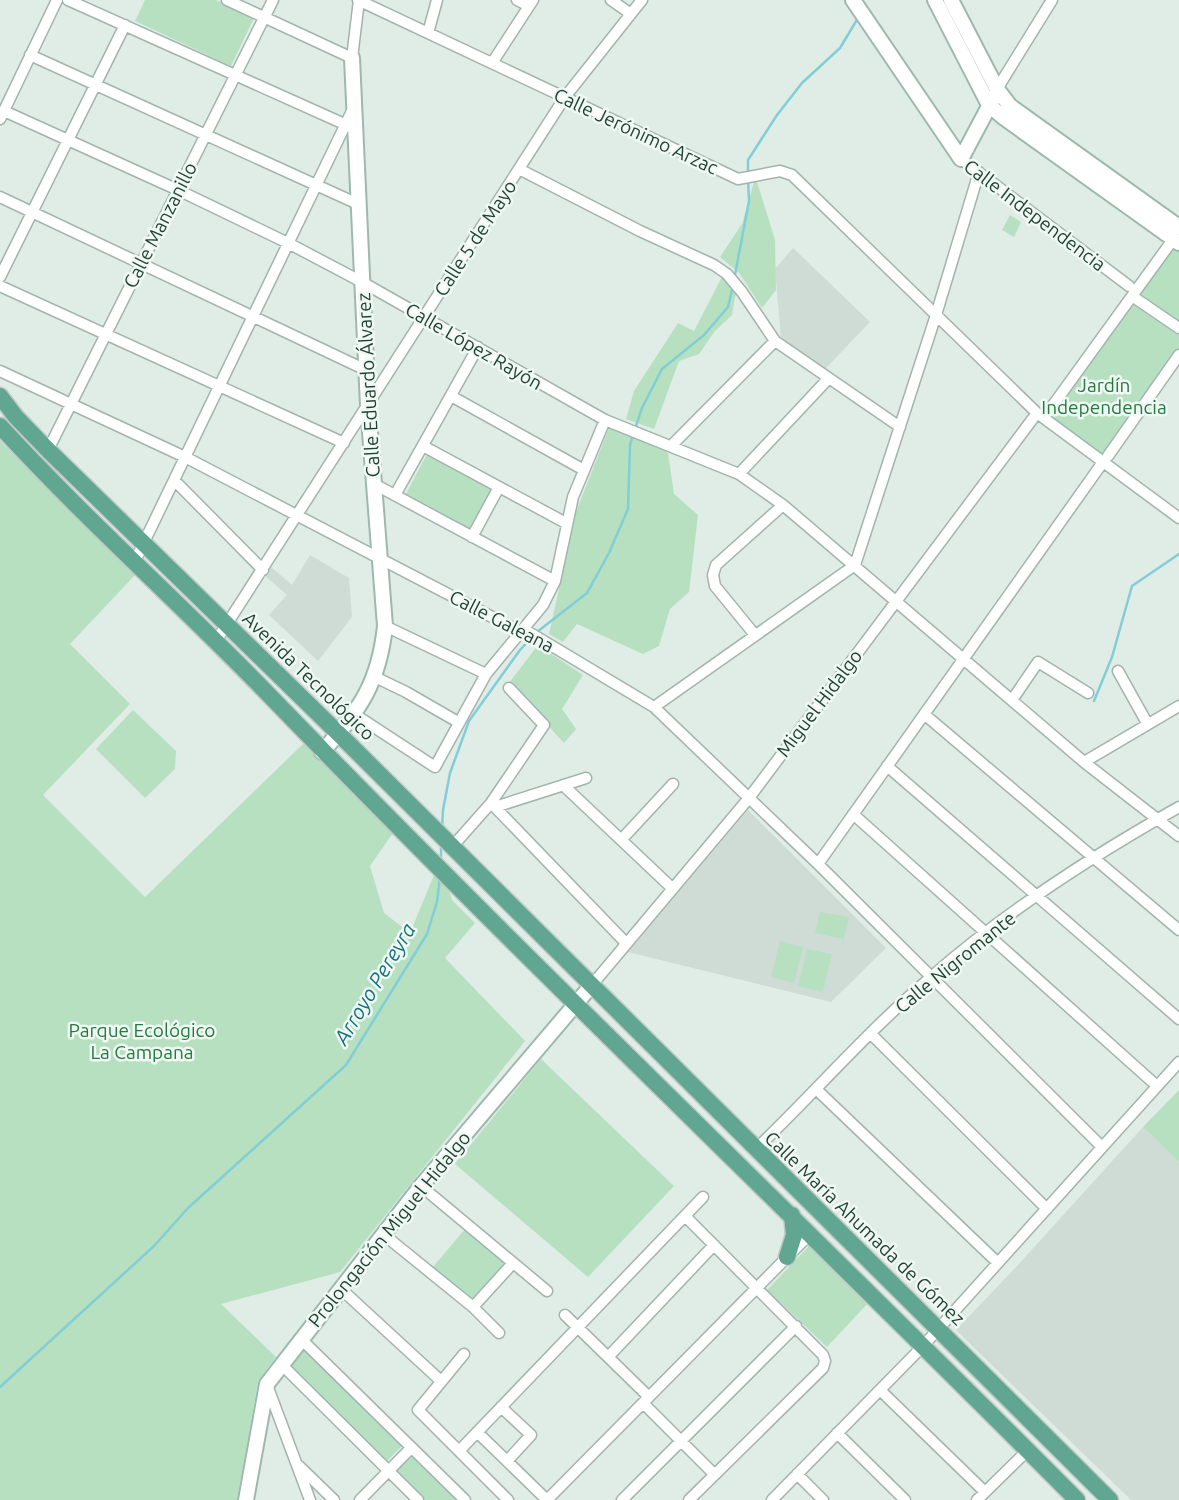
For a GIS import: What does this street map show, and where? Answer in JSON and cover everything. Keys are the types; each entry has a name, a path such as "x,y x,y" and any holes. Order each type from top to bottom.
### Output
{"main road":[{"name":"Calle Independencia","path":"853,0 961,159"},
{"path":"935,0 989,105 1175,233"},
{"path":"951,0 998,89 1010,106 1175,233"},
{"name":"Calle Eduardo Álvarez","path":"322,752 354,714 375,677 382,652 384,626 368,405 358,204 350,126 354,107 352,58"},
{"path":"961,159 998,89"},
{"name":"Avenida Tecnológico","path":"0,396 48,450 339,734 591,986"},
{"name":"Avenida Tecnológico","path":"0,426 58,488 135,561 322,752 575,1003"},
{"name":"Prolongación Miguel Hidalgo","path":"246,1500 267,1384 421,1186 591,986"},
{"name":"Calle María Ahumada de Gómez","path":"591,986 1110,1500"},
{"path":"575,1003 1077,1500"},
{"path":"727,1154 741,1136"},
{"path":"788,1257 794,1235 792,1215"}],"street":[{"path":"2,115 57,0"},
{"path":"68,0 350,126 317,184 135,561"},
{"path":"227,0 352,58"},
{"name":"Calle Manzanillo","path":"48,450 273,0"},
{"name":"Calle Jerónimo Arzac","path":"359,0 738,179 780,171 792,175 1043,414 1106,459 1179,518"},
{"name":"Calle Eduardo Álvarez","path":"352,58 359,0"},
{"path":"428,33 437,0"},
{"path":"492,63 531,3 517,0"},
{"path":"611,0 631,14"},
{"name":"Calle 5 de Mayo","path":"216,642 565,97 642,0"},
{"path":"998,89 1049,1"},
{"path":"0,277 125,26"},
{"path":"30,55 358,204"},
{"name":"Calle López Rayón","path":"2,115 68,139 288,243 605,420 738,474 783,505 1084,762 1179,836"},
{"name":"Calle Independencia","path":"961,159 1179,328"},
{"path":"519,169 640,231 714,265 727,274 775,341 900,427"},
{"path":"654,707 855,565 979,172"},
{"path":"0,197 366,370"},
{"name":"Miguel Hidalgo","path":"591,986 749,798 897,601 1043,414 1130,291 1175,233"},
{"path":"0,286 344,443"},
{"path":"671,446 775,341"},
{"path":"395,495 478,347"},
{"path":"818,864 1179,355"},
{"name":"Calle Galeana","path":"0,371 185,457 547,642 654,707 818,864 1102,1147"},
{"path":"738,474 828,379"},
{"path":"451,396 583,470"},
{"path":"354,714 435,767 486,674 543,605 555,581 566,523 583,470 605,420"},
{"path":"423,446 566,523"},
{"path":"174,480 263,570"},
{"path":"374,484 555,581"},
{"path":"472,537 499,487"},
{"path":"755,635 715,586 713,575 716,565 783,505"},
{"path":"384,626 486,674"},
{"path":"1012,700 1038,662 1088,693"},
{"path":"1118,671 1147,723"},
{"path":"375,677 458,722"},
{"path":"450,845 493,805 544,725 509,688"},
{"path":"1084,762 1179,706"},
{"path":"924,714 1179,930"},
{"path":"887,766 1179,1019"},
{"path":"493,805 586,778"},
{"path":"622,839 673,784"},
{"path":"563,785 672,888"},
{"path":"493,805 626,943"},
{"name":"Calle Nigromante","path":"756,1149 930,978 1037,896 1179,807"},
{"path":"853,814 1157,1086"},
{"path":"871,1034 1046,1209"},
{"path":"772,1500 939,1329 1179,1062"},
{"path":"817,1090 998,1263"},
{"path":"421,1186 547,1291"},
{"path":"459,1451 704,1197"},
{"path":"686,1217 796,1326 823,1355 825,1361 823,1368 689,1500"},
{"path":"383,1234 473,1307 499,1333"},
{"path":"477,1432 547,1500 810,1234"},
{"path":"609,1356 715,1244"},
{"path":"473,1307 513,1263"},
{"path":"341,1289 442,1381"},
{"path":"565,1315 609,1356 682,1442 715,1474"},
{"path":"622,1500 796,1326"},
{"path":"301,1339 465,1500"},
{"path":"464,1354 418,1410 508,1500"},
{"path":"281,1364 418,1500"},
{"path":"267,1384 310,1500"},
{"path":"880,1390 981,1496 1028,1450"},
{"path":"501,1407 531,1435 508,1460"},
{"path":"837,1433 905,1500"},
{"path":"360,1500 411,1448"},
{"path":"297,1463 334,1500"},
{"path":"797,1474 824,1500"}],"shaded area":[{"path":"793,248 870,322 825,369 781,338 775,269"},
{"path":"310,555 349,578 352,617 318,661 269,615 287,595 265,576 271,567 292,585"},
{"path":"748,810 886,948 831,1002 628,952"},
{"path":"1143,1127 1179,1162 1179,1500 1131,1500 956,1330"}],"green space":[{"path":"145,0 216,0 254,18 231,66 135,21"},
{"path":"754,182 757,182 775,240 776,290 762,308 740,274 720,257 742,224"},
{"path":"1010,215 1021,222 1014,237 1002,230"},
{"name":"Jardín Independencia","path":"1167,240 1179,248 1179,361 1109,463 1042,410"},
{"path":"722,277 739,293 735,297 732,315 715,331 699,354 679,361 654,429 626,419 634,391 678,323 694,331"},
{"path":"609,428 668,453 674,494 698,515 689,592 670,609 659,646 643,654 577,624 563,642 549,634 576,512"},
{"name":"Parque Ecológico La Campana","path":"0,441 135,575 70,644 130,704 43,795 145,897 304,743 393,833 370,866 384,913 410,933 434,875 449,890 452,900 475,923 445,958 525,1041 340,1272 221,1304 276,1357 258,1381 237,1500 0,1500"},
{"path":"427,454 493,489 471,529 406,494"},
{"path":"538,645 583,675 562,709 576,729 564,743 509,683"},
{"path":"133,710 176,751 175,769 145,798 96,749"},
{"path":"820,912 849,917 844,939 815,933"},
{"path":"780,941 803,947 794,983 771,977"},
{"path":"807,949 832,954 823,992 798,986"},
{"path":"541,1059 674,1186 588,1277 455,1164"},
{"path":"1179,1090 1179,1162 1143,1127"},
{"path":"466,1228 506,1262 472,1302 432,1268"},
{"path":"810,1245 870,1301 827,1347 767,1290"},
{"path":"305,1349 402,1446 385,1463 288,1366"},
{"path":"412,1454 459,1500 425,1500 395,1472"}],"waterway":[{"name":"Arroyo Pereyra","path":"748,172 748,160 777,115 802,83 840,48 858,18"},
{"name":"Arroyo Pereyra","path":"734,280 749,201 748,179"},
{"name":"Arroyo Pereyra","path":"635,429 642,408 662,369 704,335 728,307 733,286"},
{"name":"Arroyo Pereyra","path":"537,632 587,593 609,553 628,509 630,445 633,435"},
{"path":"1094,701 1112,657 1132,586 1179,554"},
{"name":"Arroyo Pereyra","path":"442,829 450,773 469,721 532,637"},
{"name":"Arroyo Pereyra","path":"441,846 441,860"},
{"name":"Arroyo Pereyra","path":"0,1387 154,1246 188,1208 346,1065 427,934 437,902 440,877"}]}
